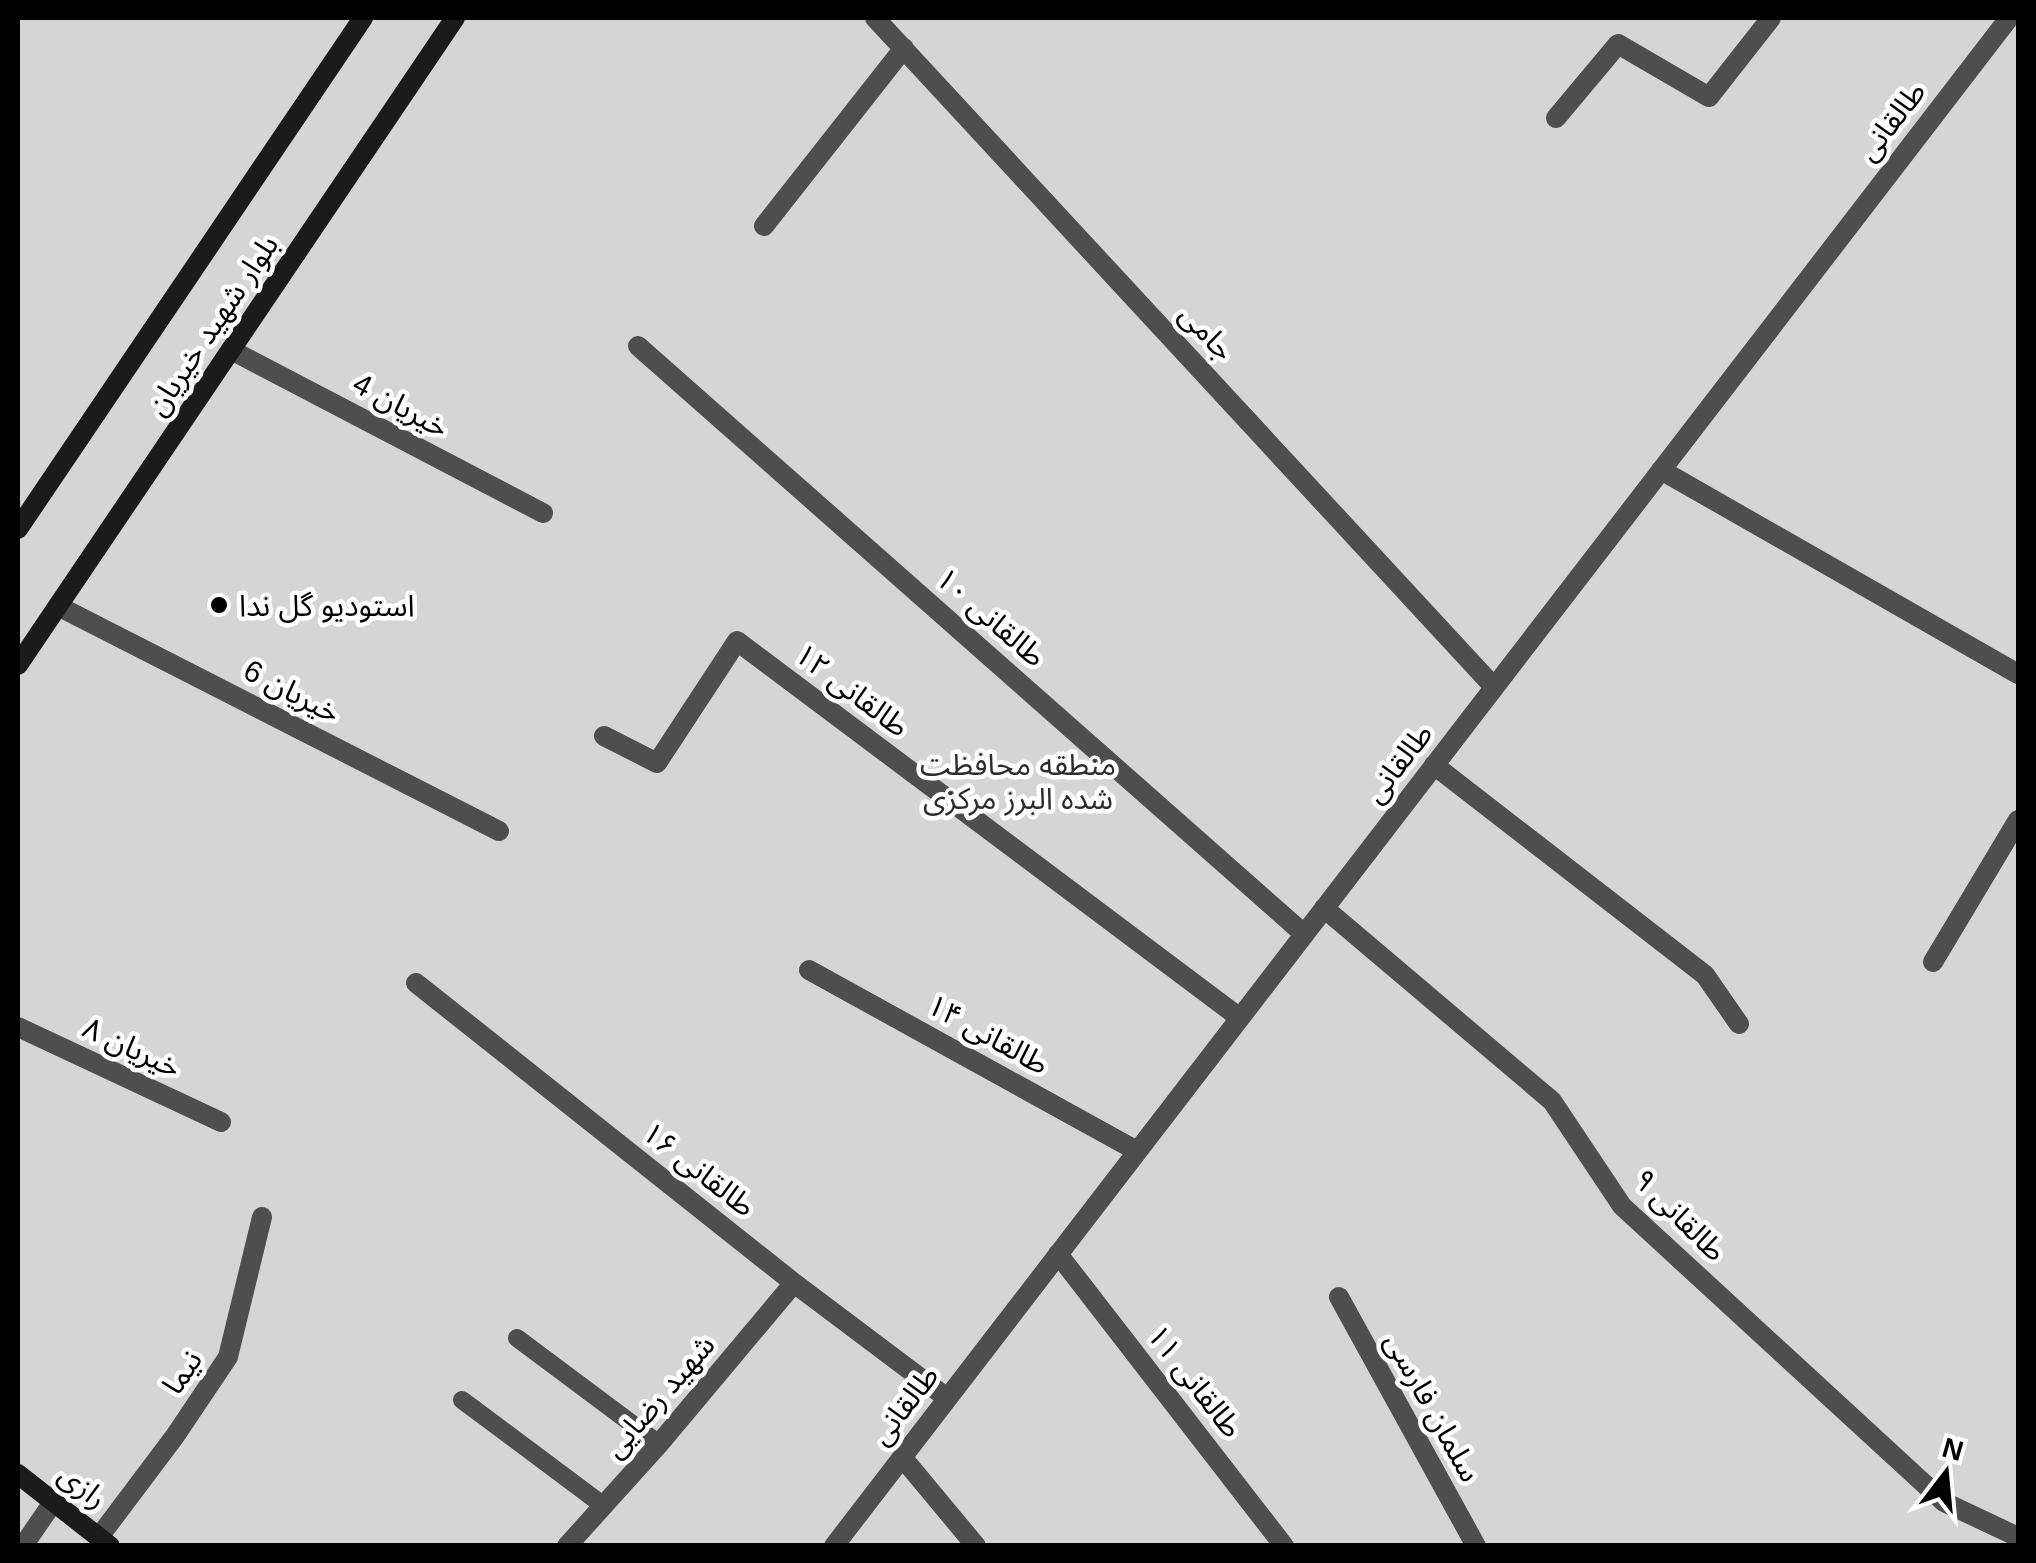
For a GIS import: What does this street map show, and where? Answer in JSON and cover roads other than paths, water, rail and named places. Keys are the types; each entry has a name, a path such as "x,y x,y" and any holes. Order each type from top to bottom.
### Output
{"main road":[{"name":"بلوار شهید خیریان","path":"18,529 363,18"},
{"name":"بلوار شهید خیریان","path":"18,665 455,18"},
{"name":"رازی","path":"18,1474 105,1541"}],"street":[{"name":"جامی","path":"875,18 1494,686"},
{"path":"1556,118 1618,44 1709,97 1771,18"},
{"name":"طالقانی","path":"834,1546 2009,18"},
{"path":"764,226 904,48"},
{"name":"طالقانی ۱۰","path":"638,346 1304,934"},
{"name":"خیریان 4","path":"231,350 543,514"},
{"path":"1661,470 2018,674"},
{"name":"خیریان 6","path":"58,606 499,830"},
{"name":"طالقانی ۱۲","path":"604,736 657,763 737,641 1240,1018"},
{"path":"1434,764 1706,975 1739,1024"},
{"path":"1933,962 2018,820"},
{"name":"طالقانی ۹","path":"1324,908 1552,1101 1622,1206 1944,1502 2018,1538"},
{"name":"طالقانی ۱۴","path":"810,970 1137,1151"},
{"name":"طالقانی ۱۶","path":"416,983 794,1283 948,1398"},
{"name":"خیریان ۸","path":"18,1027 221,1122"},
{"name":"نیما","path":"105,1541 228,1356 262,1217"},
{"name":"طالقانی ۱۱","path":"1058,1254 1284,1546"},
{"name":"شهید رضایی","path":"567,1546 794,1283"},
{"name":"سلمان فارسی","path":"1339,1297 1476,1546"},
{"path":"902,1457 976,1546"},
{"path":"24,1546 54,1500"}],"lane":[{"path":"517,1338 659,1444"},
{"path":"462,1400 604,1506"}],"place":[{"name":"استودیو گل ندا","path":"219,605"}],"park label":[{"name":"منطقه محافظت شده البرز مرکزی","path":"1018,781"}]}
